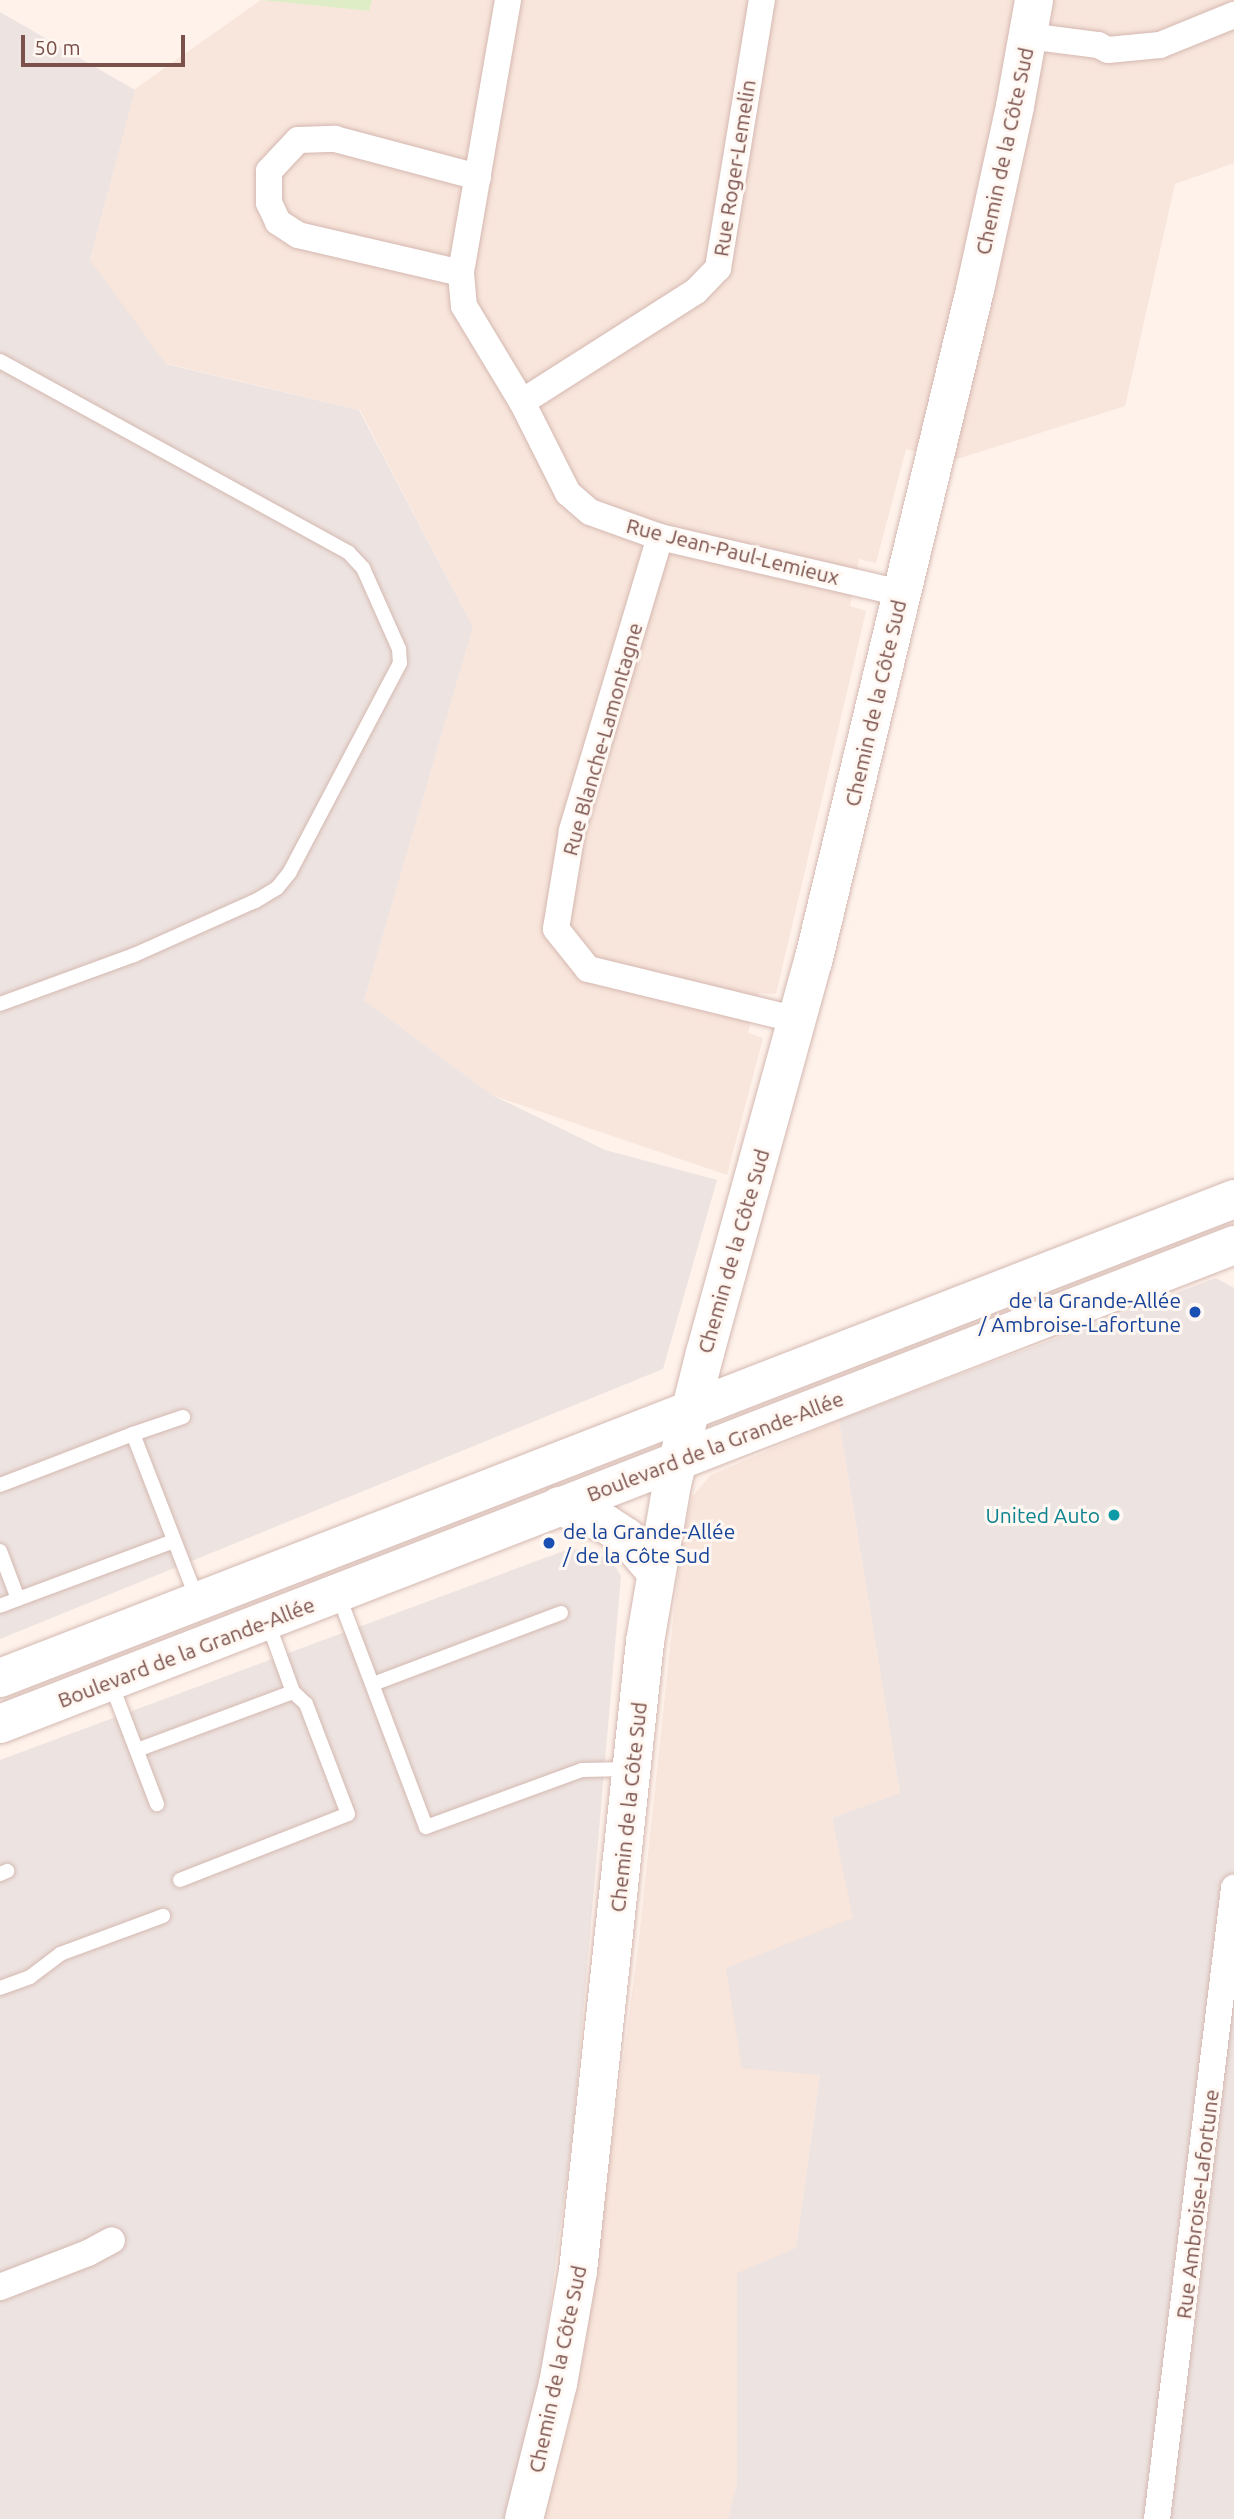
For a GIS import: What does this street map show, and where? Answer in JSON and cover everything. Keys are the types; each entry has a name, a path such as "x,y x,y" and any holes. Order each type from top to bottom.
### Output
{"street":[{"name":"Rue Jean-Paul-Lemieux","path":"508,0 461,273 464,306 522,402 568,493 590,512 660,537 901,593"},
{"name":"Rue Roger-Lemelin","path":"522,402 696,291 718,268 762,0"},
{"path":"1031,18 1108,50 1160,45 1234,15"},
{"name":"Chemin de la Côte Sud","path":"524,2519 558,2384 578,2272 655,1571 690,1411 798,1020 990,223 1031,18"},
{"path":"461,273 298,235 278,222 269,203 269,171 298,140 335,139 478,177"},
{"name":"Rue Blanche-Lamontagne","path":"660,537 572,831 556,929 588,970 798,1020"},
{"name":"Boulevard de la Grande-Allée","path":"0,1678 1234,1199"},
{"name":"Boulevard de la Grande-Allée","path":"0,1724 1234,1245"},
{"path":"559,1506 606,1524 626,1537 655,1571"},
{"name":"Rue Ambroise-Lafortune","path":"1157,2519 1234,1888"},
{"path":"0,2287 96,2250 112,2241"}],"lane":[{"path":"0,361 349,553 362,568 400,649 400,663 290,872 277,888 256,901 134,955 0,1004"},
{"path":"0,1485 183,1417"},
{"path":"134,1434 197,1601"},
{"path":"0,1606 174,1541"},
{"path":"0,1551 18,1598"},
{"path":"337,1593 426,1827 582,1770 632,1770"},
{"path":"373,1684 561,1613"},
{"path":"180,1880 348,1814 306,1704 293,1692 267,1620"},
{"path":"110,1681 157,1804"},
{"path":"137,1750 293,1692"},
{"path":"0,1988 30,1977 60,1954 163,1916"}],"shaded area":[{"path":"261,0 369,11 372,0 1234,0 1234,163 1175,184 1125,406 951,461 906,449 876,563 859,559 850,606 866,611 776,994 759,993 748,1033 763,1038 727,1175 492,1095 364,1000 473,627 360,410 164,363 90,261 135,89"},
{"path":"0,12 135,90 90,260 166,364 359,410 473,627 364,1000 492,1095 605,1150 717,1180 663,1369 0,1639"},
{"path":"1216,1278 1234,1288 1234,2519 728,2519 737,2483 737,2273 796,2248 820,2075 742,2068 726,1968 853,1918 832,1818 900,1793 839,1420"},
{"path":"839,1420 900,1793 832,1818 854,1918 820,2074 796,2248 728,2519 538,2519 553,2465 568,2429 594,2278 638,1948 681,1546 692,1497 711,1475"},
{"path":"569,1549 593,1551 613,1563 621,1576 573,2130 540,2383 506,2519 0,2519 0,1760"}],"green space":[{"path":"261,0 372,0 369,11"}],"place":[{"name":"de la Grande-Allée / Ambroise-Lafortune","path":"1195,1312"},
{"name":"United Auto","path":"1114,1515"},
{"name":"de la Grande-Allée / de la Côte Sud","path":"549,1543"}]}
